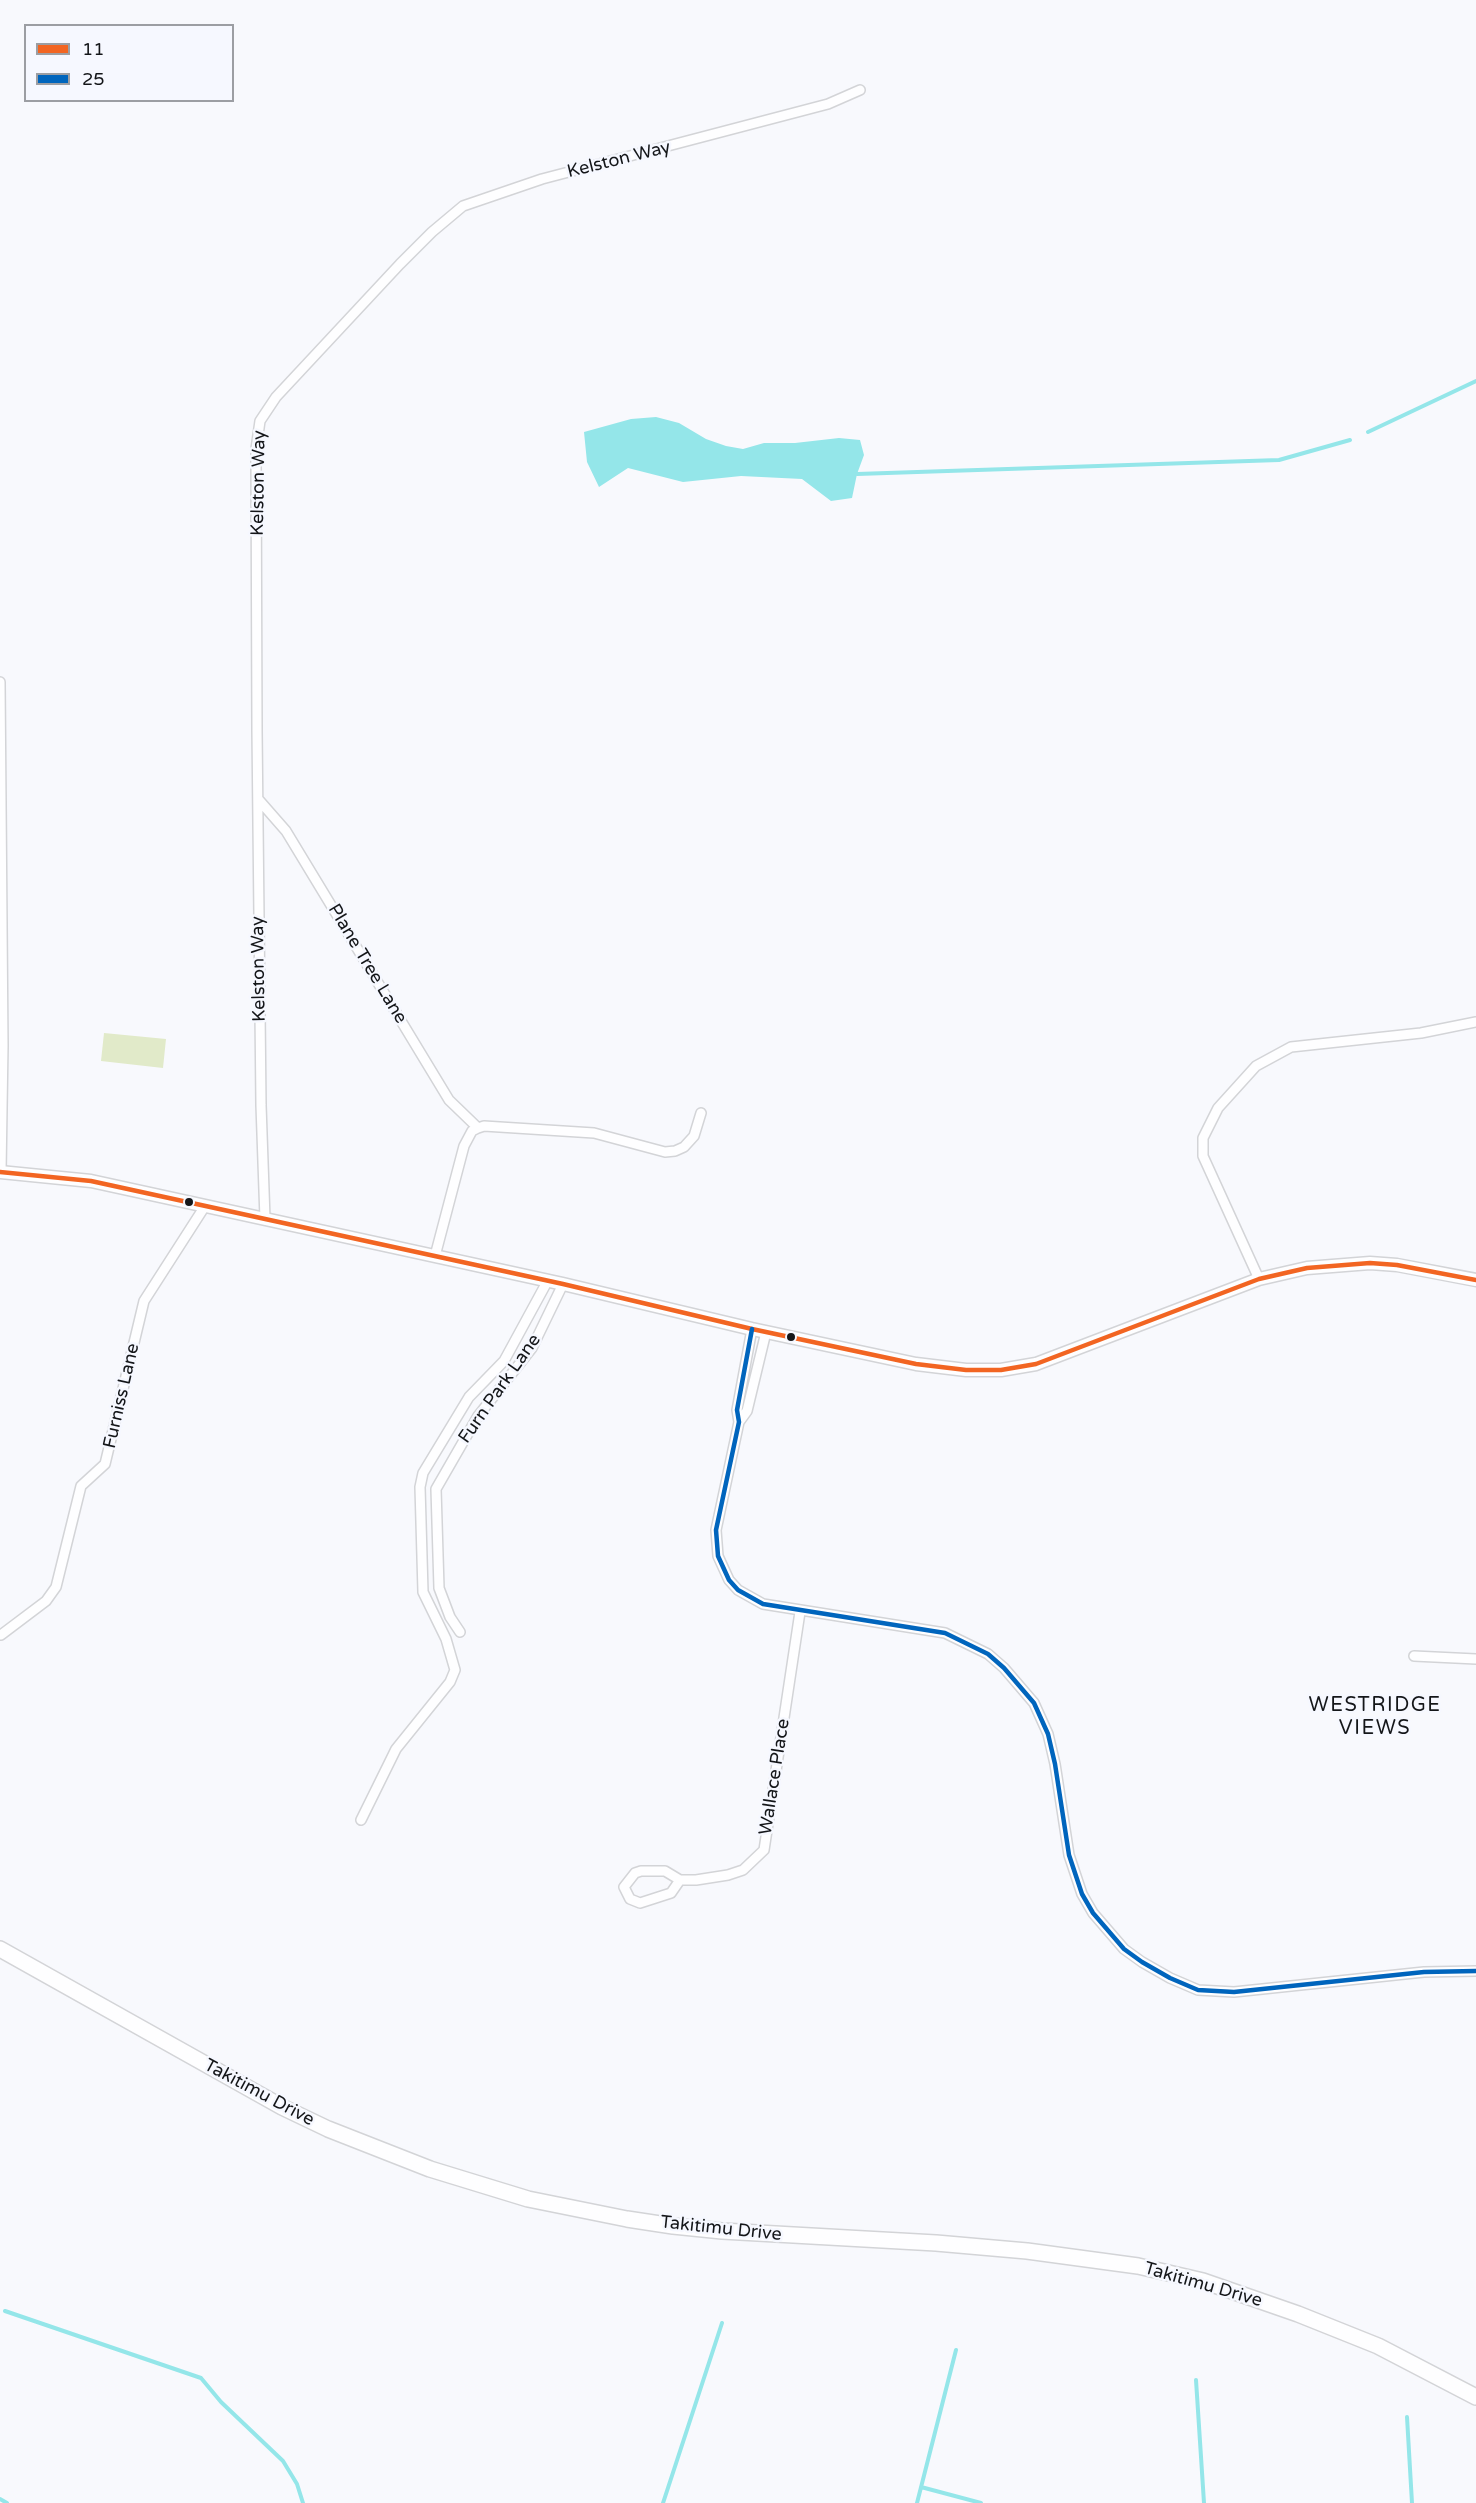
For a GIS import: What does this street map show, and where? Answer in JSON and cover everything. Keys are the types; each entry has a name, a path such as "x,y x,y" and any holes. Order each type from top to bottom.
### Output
{"highway":[{"name":"Takitimu Drive","path":"0,1949 282,2107 381,2151 441,2173 538,2201 673,2226 1016,2250 1138,2266 1203,2281 1318,2321 1378,2346 1476,2397"}],"main road":[{"path":"0,1172 64,1176 92,1181 563,1284 752,1329 916,1364 966,1370 1001,1370 1058,1357 1259,1279 1307,1268 1370,1263 1397,1265 1476,1280"}],"street":[{"name":"Kelston Way","path":"265,1219 260,1050 258,800 256,449 260,421 276,397 424,240 463,206 542,179 828,104 860,90"},
{"path":"0,682 3,1046 0,1172"},
{"name":"Plane Tree Lane","path":"258,800 286,831 450,1100 478,1128"},
{"path":"1259,1279 1203,1156 1203,1138 1218,1108 1256,1066 1291,1047 1421,1033 1476,1022"},
{"path":"435,1256 464,1146 472,1131 484,1126 594,1133 665,1152 684,1147 694,1136 701,1113"},
{"name":"Furniss Lane","path":"1,1635 46,1601 56,1587 81,1486 105,1464 144,1301 205,1206"},
{"path":"361,1820 396,1749 450,1682 455,1670 446,1639 423,1592 420,1487 423,1473 469,1397 504,1361 547,1282"},
{"name":"Furn Park Lane","path":"460,1632 450,1617 439,1588 436,1489 478,1416 532,1348 563,1284"},
{"path":"752,1329 737,1410 739,1422 716,1530 718,1556 729,1580 750,1599 763,1604 945,1633 988,1654 1004,1668 1034,1703 1048,1734 1069,1855 1082,1894 1093,1913 1124,1949 1142,1962 1198,1989 1234,1992 1424,1972 1476,1971"},
{"path":"739,1422 747,1412 766,1332"},
{"name":"Wallace Place","path":"680,1880 671,1893 640,1903 630,1899 624,1887 635,1873 641,1871 665,1872 680,1880 696,1880 743,1870 764,1850 800,1611"},
{"path":"1414,1656 1476,1659"}],"green space":[{"path":"104,1033 166,1039 163,1068 101,1061"}],"water":[{"path":"656,417 679,423 706,439 743,449 764,443 795,443 839,438 860,440 864,455 852,498 831,501 802,479 741,476 683,482 628,468 599,487 587,462 584,432 631,419"}],"waterway":[{"path":"1368,432 1476,381"},
{"path":"857,474 1279,460 1350,440"},
{"path":"5,2311 201,2378 221,2402 283,2461 297,2484 303,2503"},
{"path":"663,2503 722,2323"},
{"path":"917,2503 956,2350"},
{"path":"1196,2380 1204,2503"},
{"path":"1407,2417 1412,2503"},
{"path":"921,2487 981,2503"},
{"path":"0,2499 7,2503"}],"transit line":[{"name":"11","path":"0,1172 91,1181 563,1284 752,1329 916,1364 966,1370 1001,1370 1036,1364 1259,1279 1307,1268 1370,1263 1397,1265 1476,1280"},
{"name":"25","path":"752,1329 737,1410 739,1422 716,1530 718,1556 729,1580 738,1590 763,1604 945,1633 988,1654 1004,1668 1034,1703 1048,1734 1069,1855 1082,1894 1093,1913 1124,1949 1170,1978 1198,1990 1234,1992 1424,1972 1476,1971"}],"district":[{"name":"WESTRIDGE VIEWS","path":"1375,1718"}]}
